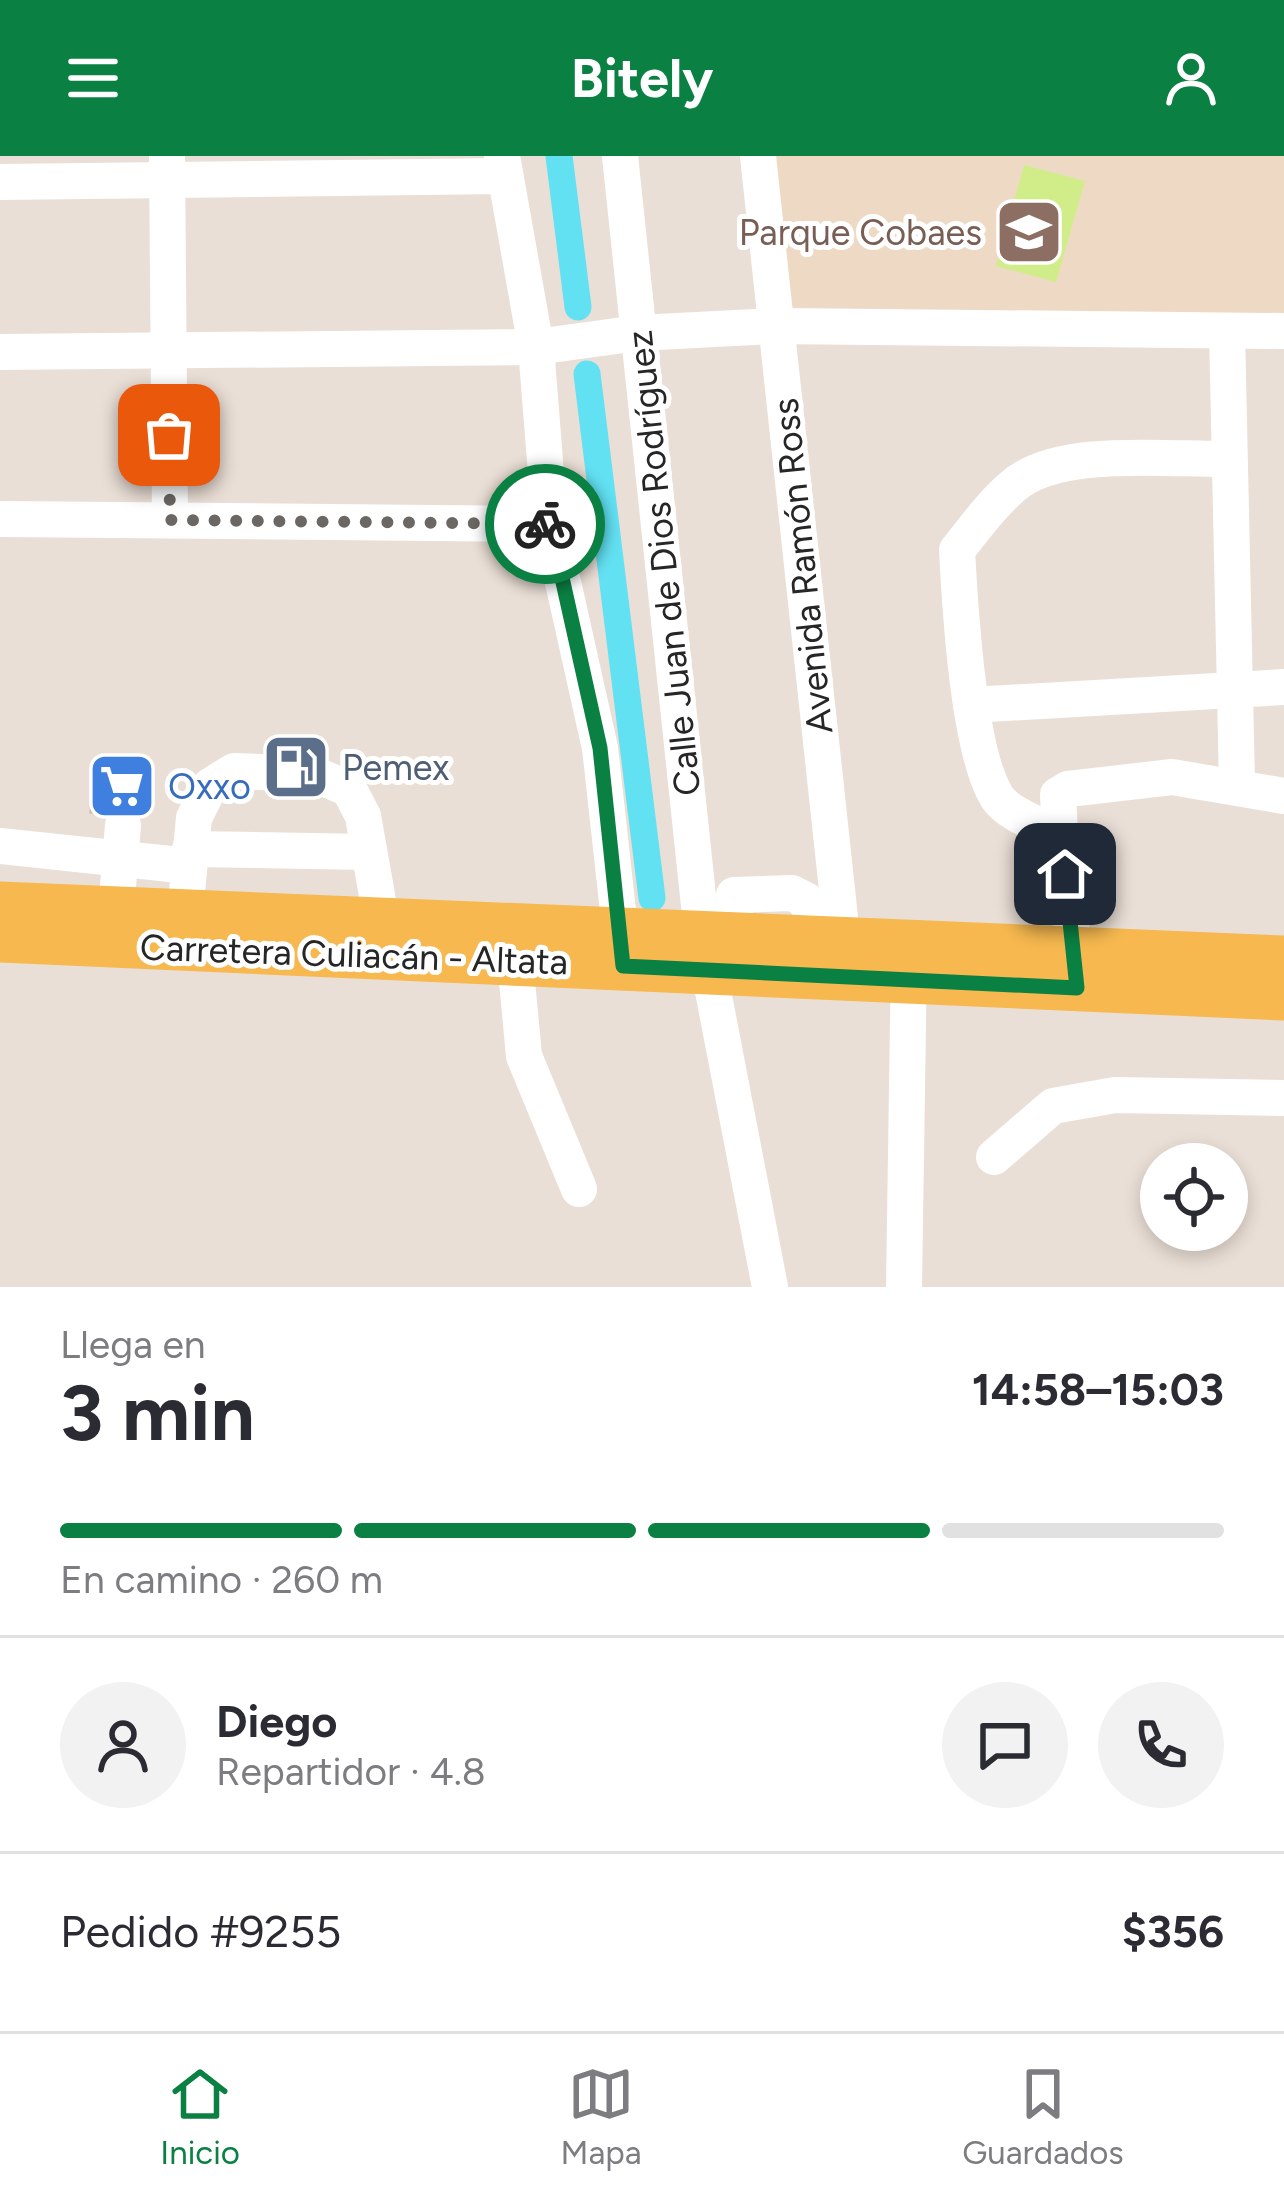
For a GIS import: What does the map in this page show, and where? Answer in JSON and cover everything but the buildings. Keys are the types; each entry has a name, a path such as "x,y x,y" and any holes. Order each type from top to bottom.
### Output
{"main road":[{"name":"Carretera Culiacán - Altata","path":"0,904 184,914 385,939"},
{"name":"Carretera Culiacán - Altata","path":"0,940 385,939 622,950 721,933 909,961 1077,969 1284,998"},
{"name":"Carretera Culiacán - Altata","path":"1077,969 1284,958"}],"street":[{"name":"Calle Juan de Dios Rodríguez","path":"620,156 694,866 721,933 770,1287"},
{"name":"Avenida Ramón Ross","path":"758,156 836,951"},
{"path":"0,182 167,169 504,166 536,346 550,524 600,748 622,950"},
{"path":"167,169 170,520"},
{"path":"0,352 536,346 638,333 775,326 1284,331"},
{"path":"1227,331 1238,784"},
{"path":"1060,835 995,795 971,705 957,550 1013,485 1042,468 1072,462 1228,458"},
{"path":"0,519 550,524"},
{"path":"971,705 1284,687"},
{"path":"184,914 194,818 210,786 234,771 314,774 349,789 363,816 385,939"},
{"path":"1077,969 1058,795 1068,789 1172,777 1238,784 1284,796"},
{"path":"116,910 121,842"},
{"path":"0,847 121,842 189,857 368,852"},
{"path":"694,866 724,881 721,933"},
{"path":"513,945 524,1056 579,1190"},
{"path":"904,1287 909,961"},
{"path":"994,1157 1053,1106 1114,1095 1284,1098"}],"shaded area":[{"name":"Parque Cobaes","path":"767,156 1284,156 1284,314 779,307"}],"green space":[{"path":"1024,165 1085,181 1056,282 996,266"}],"waterway":[{"path":"559,156 578,307"},
{"path":"587,374 652,898"}],"way so far":[{"path":"169,435 170,520 545,524"}],"place":[{"name":"Parque Cobaes","path":"1029,232"},
{"name":"Pemex","path":"296,767"},
{"name":"Oxxo","path":"122,786"}],"route":[{"path":"545,524 550,524 600,748 623,966 1077,988 1065,874"}]}
